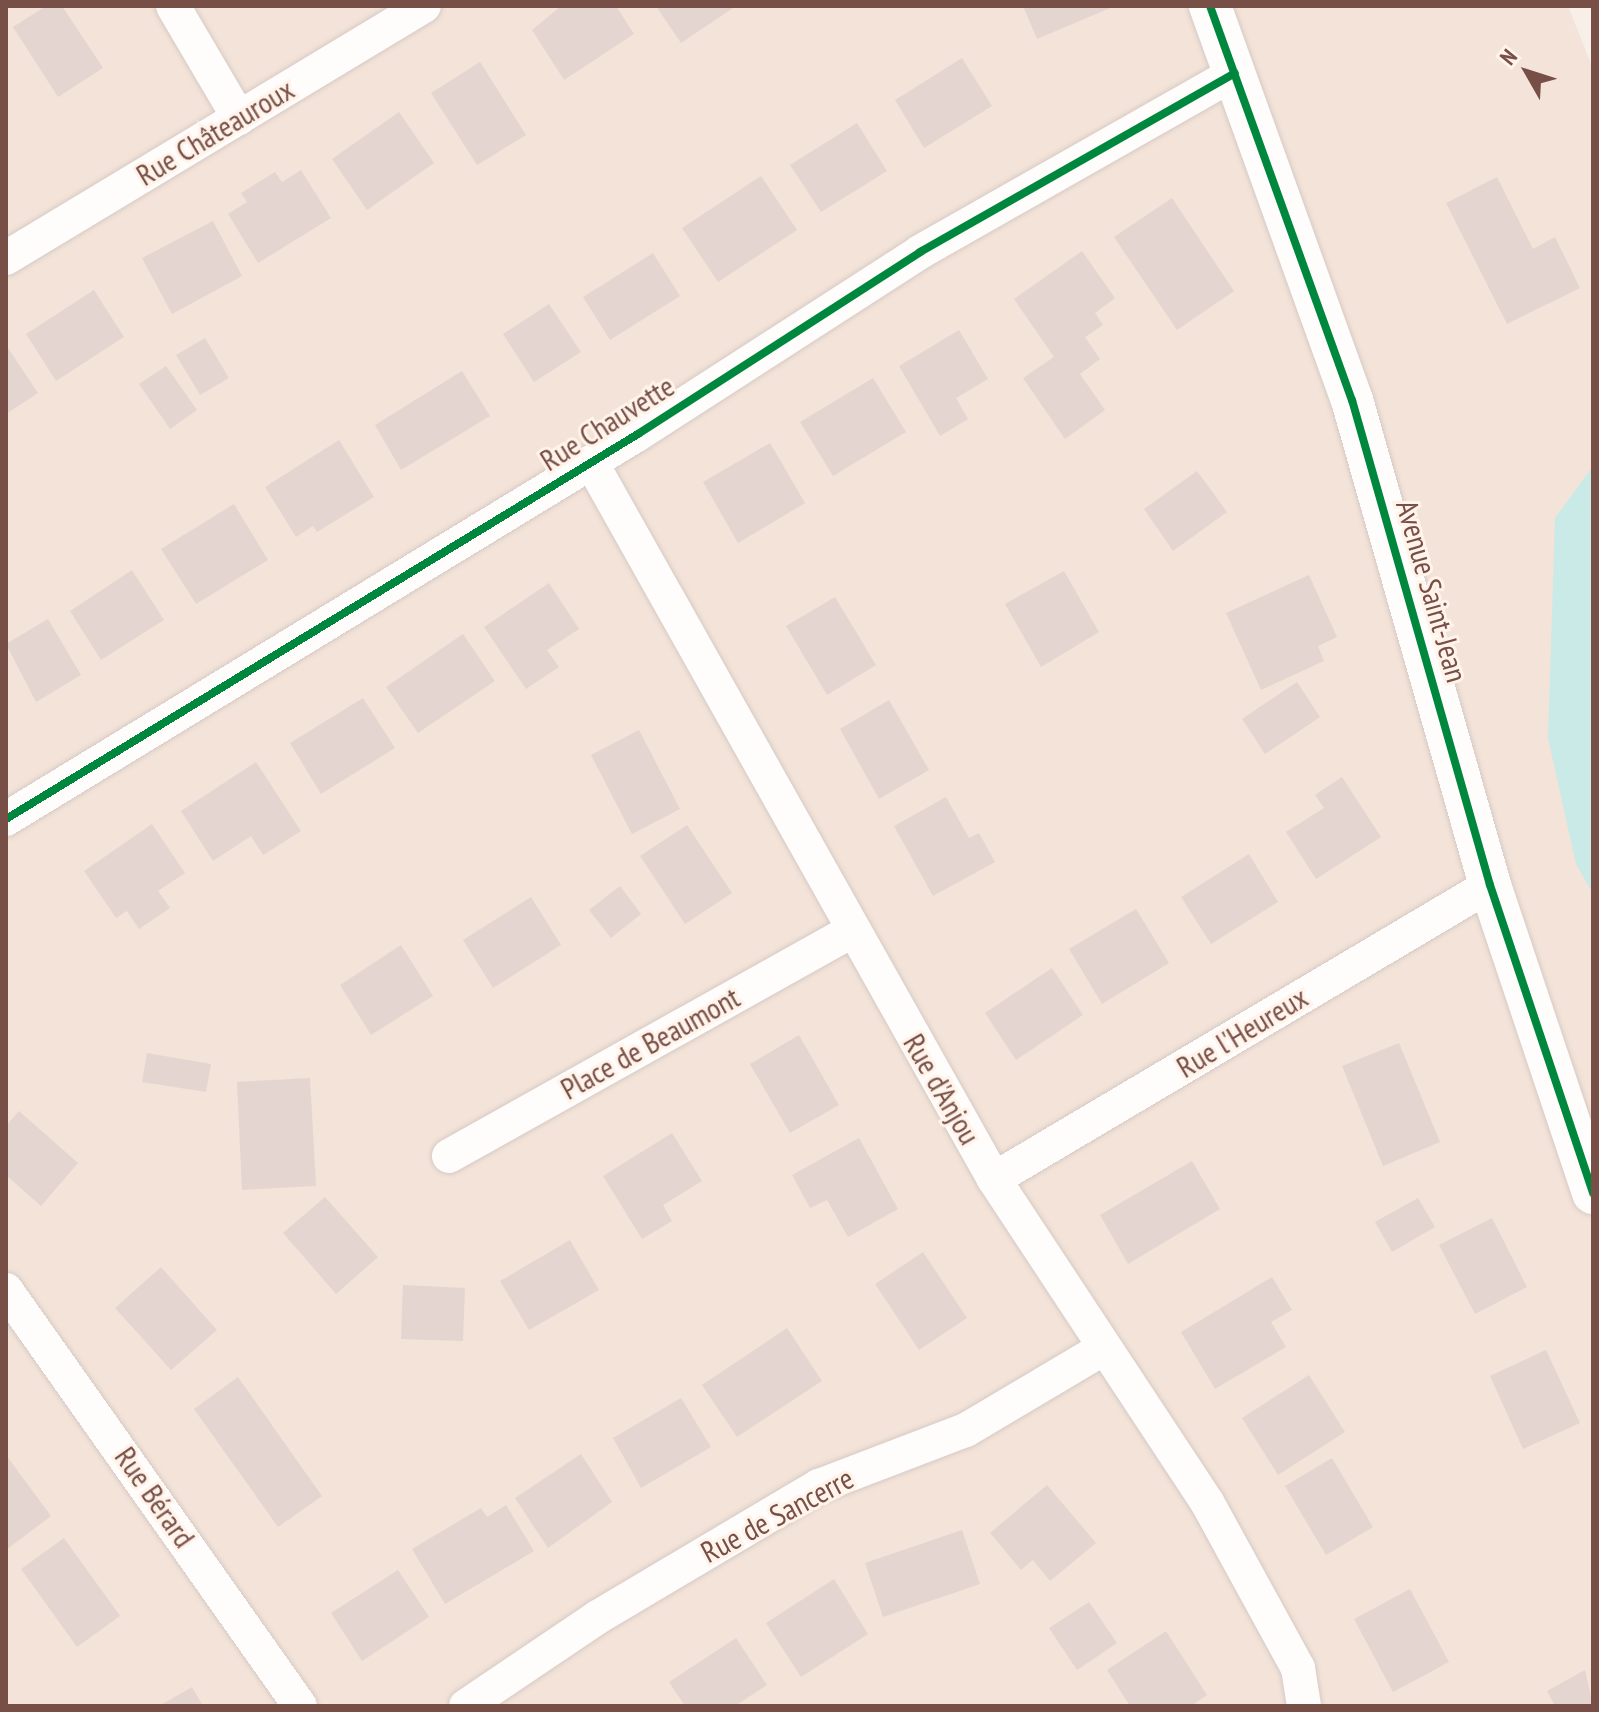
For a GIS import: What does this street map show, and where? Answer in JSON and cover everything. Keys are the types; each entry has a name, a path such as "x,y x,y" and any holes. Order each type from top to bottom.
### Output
{"street":[{"path":"173,6 239,118"},
{"name":"Rue Châteauroux","path":"6,258 424,6"},
{"name":"Avenue Saint-Jean","path":"1210,6 1357,415 1490,885 1593,1193"},
{"name":"Rue Chauvette","path":"6,819 591,462 920,252 1235,73"},
{"name":"Rue d'Anjou","path":"591,462 851,931 994,1179 1101,1350 1207,1502 1298,1668 1304,1706"},
{"name":"Rue l'Heureux","path":"994,1179 1490,885"},
{"name":"Place de Beaumont","path":"449,1156 851,931"},
{"name":"Rue Bérard","path":"6,1290 300,1706"},
{"name":"Rue de Sancerre","path":"466,1706 598,1617 819,1486 966,1430 1101,1350"}],"shaded area":[{"path":"6,6 1568,6 1593,69 1593,1706 6,1706"}],"water":[{"path":"1593,466 1593,894 1576,864 1548,738 1555,518"}],"building":[{"path":"46,6 62,6 103,68 58,97 13,27"},
{"path":"561,6 616,6 634,34 564,80 532,30"},
{"path":"656,6 736,6 681,43"},
{"path":"1023,6 1115,6 1037,39"},
{"path":"962,58 992,106 924,148 895,100"},
{"path":"480,62 526,135 477,165 431,93"},
{"path":"399,112 434,163 367,210 332,159"},
{"path":"857,123 887,171 821,212 790,165"},
{"path":"301,170 331,218 258,263 228,214 247,202 241,193 275,172 282,182"},
{"path":"761,176 797,230 718,282 682,228"},
{"path":"1497,177 1533,249 1555,237 1580,288 1507,324 1446,203"},
{"path":"1172,198 1234,291 1177,330 1114,237"},
{"path":"213,221 242,276 172,314 142,258"},
{"path":"1082,251 1115,298 1095,313 1103,325 1085,337 1100,359 1080,374 1105,410 1065,439 1023,378 1054,357 1014,299"},
{"path":"653,253 680,296 610,340 583,297"},
{"path":"94,290 124,337 56,381 26,334"},
{"path":"549,304 581,352 534,382 503,334"},
{"path":"959,330 988,379 956,398 968,419 940,436 899,366"},
{"path":"205,338 229,378 200,395 176,355"},
{"path":"6,349 38,393 6,414"},
{"path":"166,366 197,410 170,429 139,384"},
{"path":"462,371 490,416 401,470 375,425"},
{"path":"873,378 906,432 833,476 800,422"},
{"path":"339,440 374,497 317,532 313,526 296,537 265,487"},
{"path":"770,443 805,503 738,543 703,482"},
{"path":"1197,471 1227,512 1173,551 1144,509"},
{"path":"234,504 268,560 196,604 161,549"},
{"path":"132,570 164,620 101,660 70,611"},
{"path":"1064,571 1099,632 1041,667 1005,604"},
{"path":"1309,575 1337,637 1318,646 1324,661 1261,690 1226,613"},
{"path":"549,583 579,629 547,650 559,667 526,689 484,627"},
{"path":"835,597 876,665 827,695 786,626"},
{"path":"48,619 81,675 36,702 6,644"},
{"path":"463,634 495,681 418,733 386,687"},
{"path":"1297,682 1320,717 1265,754 1242,719"},
{"path":"363,698 395,748 321,794 290,743"},
{"path":"889,700 929,770 879,799 840,729"},
{"path":"639,730 680,809 632,834 591,755"},
{"path":"256,762 301,831 263,855 251,836 213,861 181,811"},
{"path":"1342,777 1381,837 1316,879 1286,832 1324,808 1315,795"},
{"path":"946,797 969,838 979,833 995,862 933,896 894,826"},
{"path":"152,824 185,873 158,891 170,908 139,929 127,911 116,918 84,871"},
{"path":"687,825 732,893 685,924 640,856"},
{"path":"1249,854 1278,902 1211,944 1181,897"},
{"path":"620,886 641,914 611,938 589,910"},
{"path":"531,897 561,945 493,988 463,940"},
{"path":"1136,909 1169,963 1102,1004 1069,949"},
{"path":"401,945 433,996 371,1035 340,985"},
{"path":"1052,968 1083,1015 1016,1060 985,1013"},
{"path":"799,1035 839,1105 790,1133 750,1064"},
{"path":"1399,1043 1440,1142 1383,1166 1342,1066"},
{"path":"147,1053 211,1064 206,1092 142,1082"},
{"path":"310,1078 316,1186 242,1190 237,1082"},
{"path":"19,1111 78,1163 41,1206 6,1175 6,1126"},
{"path":"672,1133 702,1181 663,1205 672,1221 642,1239 603,1176"},
{"path":"859,1138 898,1209 848,1237 827,1200 810,1208 792,1175"},
{"path":"1192,1161 1220,1209 1128,1264 1100,1215"},
{"path":"325,1197 378,1257 336,1294 283,1233"},
{"path":"1418,1198 1435,1227 1392,1252 1375,1222"},
{"path":"1492,1218 1527,1287 1475,1314 1439,1245"},
{"path":"570,1240 599,1290 529,1330 500,1281"},
{"path":"923,1252 967,1318 919,1350 875,1284"},
{"path":"161,1267 217,1330 171,1370 115,1308"},
{"path":"1272,1277 1292,1310 1271,1322 1286,1347 1215,1389 1181,1332"},
{"path":"403,1285 465,1288 463,1341 401,1339"},
{"path":"787,1328 822,1381 737,1437 702,1385"},
{"path":"1546,1350 1580,1423 1523,1449 1490,1376"},
{"path":"1309,1375 1345,1432 1278,1475 1242,1418"},
{"path":"238,1377 322,1496 278,1527 194,1409"},
{"path":"681,1398 711,1447 641,1488 613,1438"},
{"path":"581,1454 612,1502 548,1548 515,1498"},
{"path":"6,1455 51,1516 6,1550"},
{"path":"1332,1458 1373,1527 1326,1555 1285,1486"},
{"path":"1047,1485 1096,1543 1050,1581 1033,1560 1021,1570 990,1533"},
{"path":"506,1505 534,1551 445,1604 412,1549 481,1508 487,1517"},
{"path":"962,1530 980,1584 883,1617 865,1563"},
{"path":"64,1538 120,1616 77,1647 21,1569"},
{"path":"398,1570 429,1617 362,1661 331,1613"},
{"path":"834,1579 868,1634 801,1677 766,1623"},
{"path":"1410,1589 1449,1662 1393,1692 1354,1619"},
{"path":"1089,1602 1117,1643 1077,1670 1049,1628"},
{"path":"1166,1631 1207,1695 1191,1706 1130,1706 1107,1670"},
{"path":"736,1638 767,1685 735,1706 685,1706 669,1682"},
{"path":"1585,1670 1593,1706 1555,1706 1547,1691"},
{"path":"192,1687 203,1706 159,1706"}],"cycle path":[{"path":"1210,6 1352,400 1490,885 1593,1193"},
{"path":"6,819 638,434 920,252 1235,73"}]}
